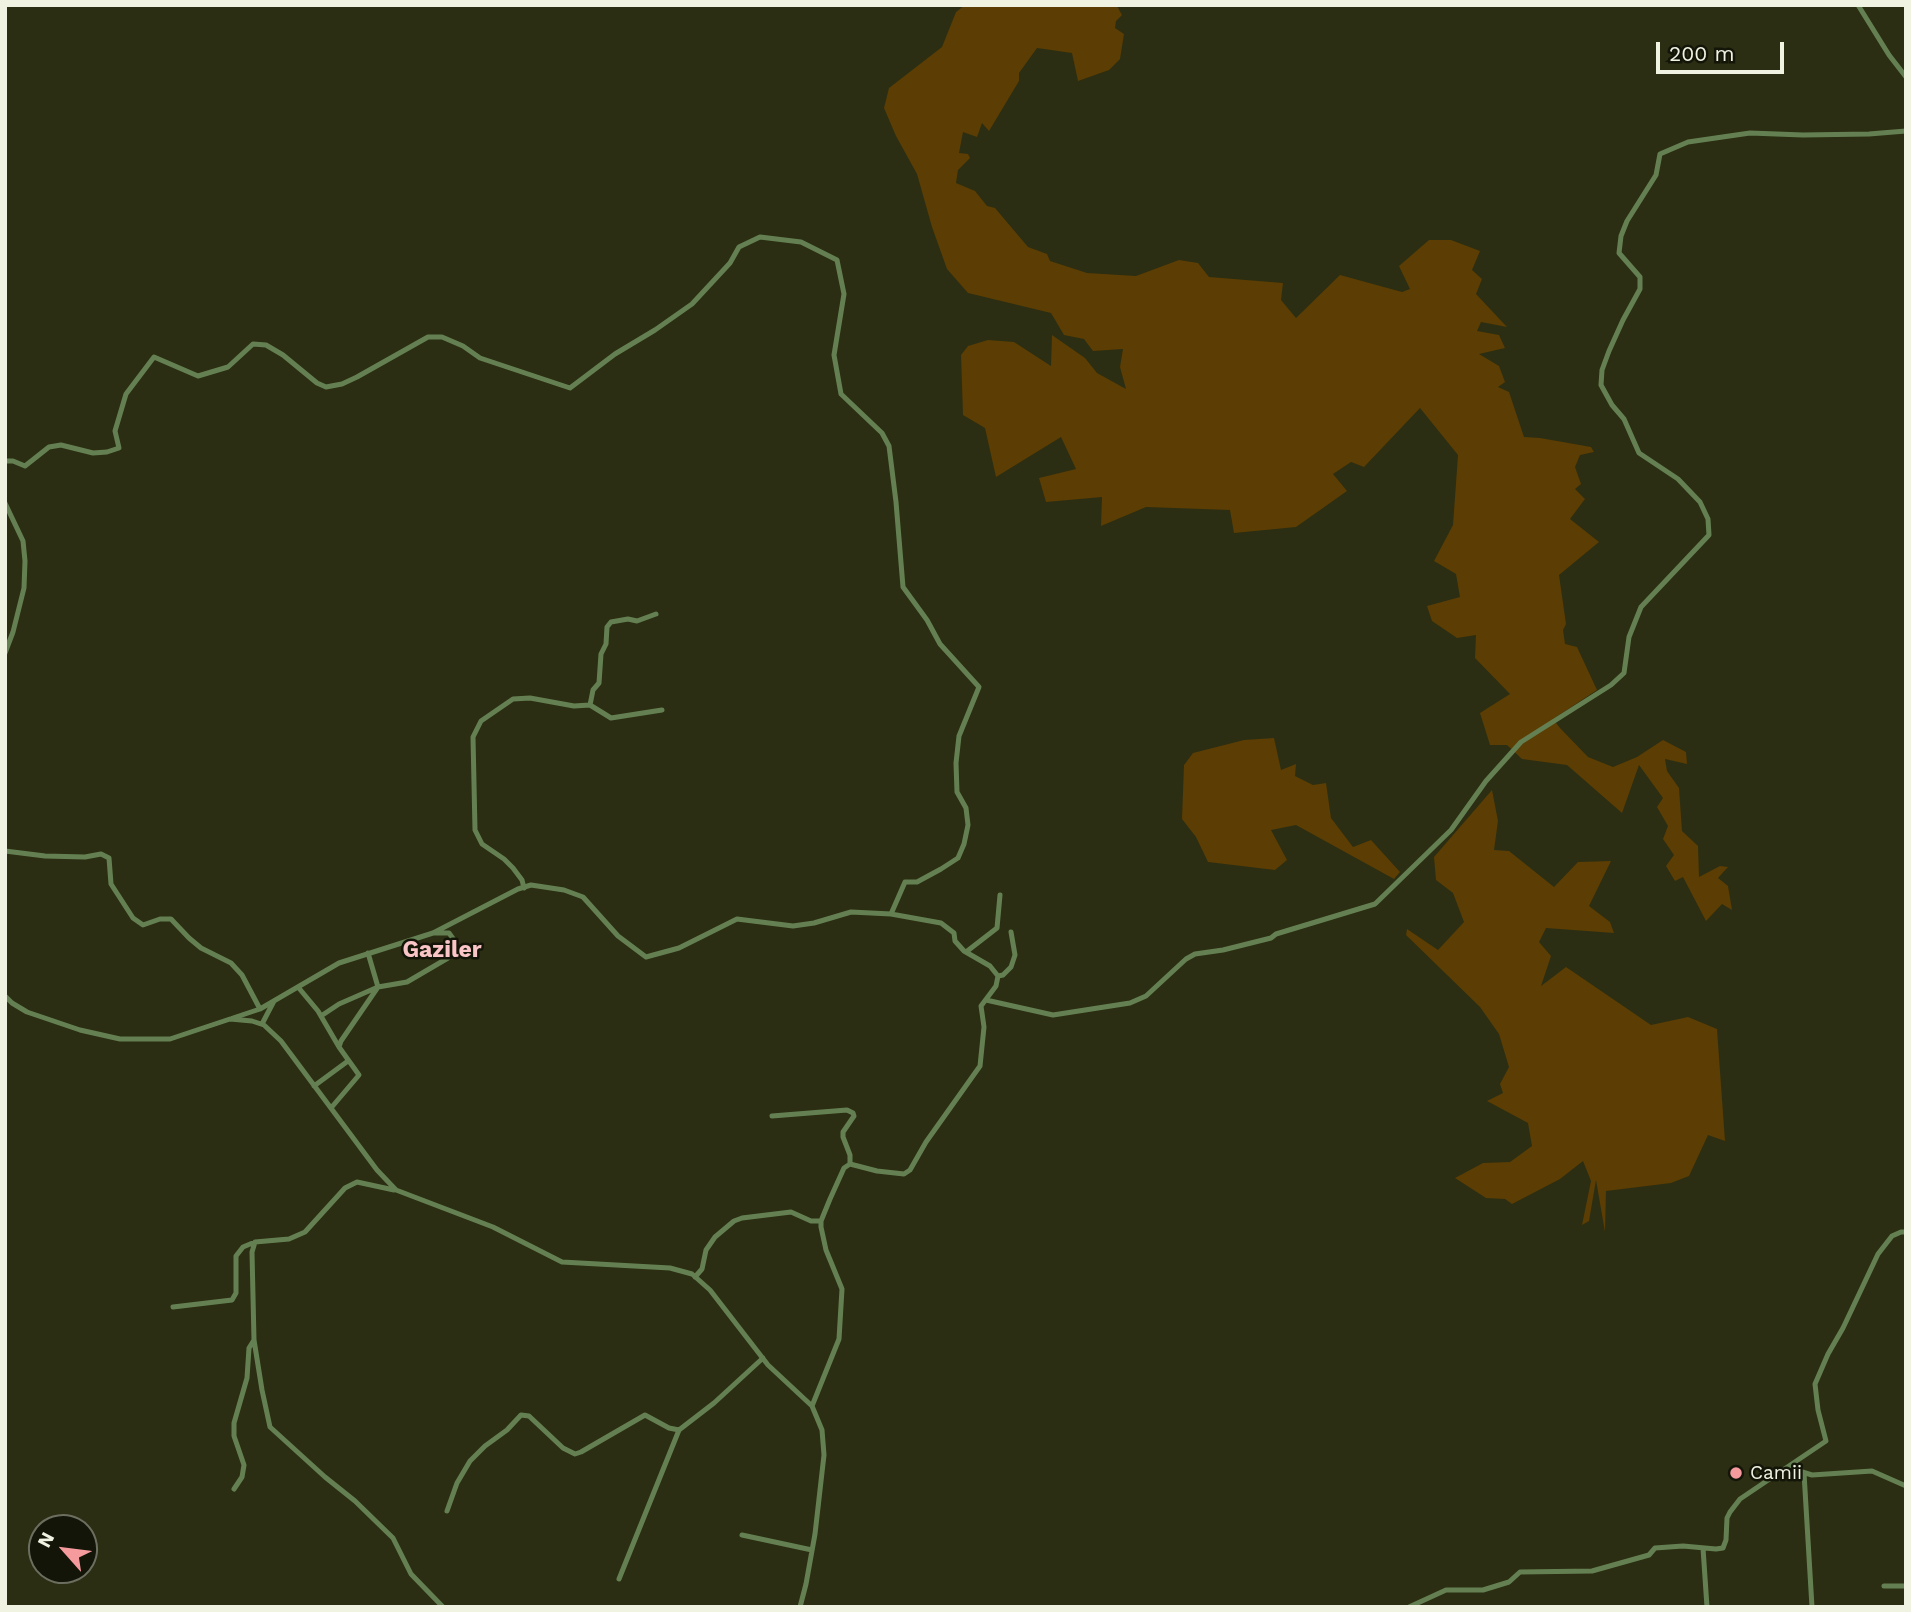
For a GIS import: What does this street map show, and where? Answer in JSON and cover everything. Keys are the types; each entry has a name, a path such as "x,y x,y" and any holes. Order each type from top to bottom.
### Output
{"street":[{"path":"1858,5 1889,55 1906,76"},
{"path":"985,1000 1053,1015 1130,1003 1146,996 1195,954 1271,938 1276,934 1375,904 1451,830 1486,781 1521,742 1602,692 1624,673 1629,637 1641,607 1709,535 1708,519 1700,502 1678,479 1639,453 1624,419 1601,385 1602,370 1609,351 1640,289 1640,277 1619,253 1622,236 1627,220 1656,175 1660,154 1688,142 1750,133 1803,135 1906,131"},
{"path":"5,461 25,466 50,447 61,445 93,453 119,448 115,431 126,394 154,357 198,376 228,366 253,344 266,345 283,355 317,383 327,387 357,377 428,337 442,337 463,346 480,358 570,387 692,304 730,263 739,247 760,237 801,242 837,260 844,294 834,355 841,394 882,433 889,446 903,587 940,643 979,687 960,736 956,762 957,792 966,807 968,825 964,844 958,858 941,869 917,882 905,882 891,914"},
{"path":"5,503 23,541 25,561 24,588 5,653"},
{"path":"590,705 593,690 599,683 601,654 606,644 607,627 611,622 628,619 637,621 656,614"},
{"path":"524,888 522,880 513,869 504,859 482,844 475,830 473,737 481,721 513,699 530,698 574,706 590,705 611,718 662,710"},
{"path":"5,851 45,856 85,857 100,854 108,858 111,884 133,918 143,925 160,919 171,919 201,948 231,963 242,975 260,1009"},
{"path":"5,996 27,1012 80,1030 120,1039 170,1039 260,1009 339,963 433,933 531,886 564,890 583,897 618,936 646,957 679,948 737,919 793,926 851,912 891,914 941,923 954,933 956,941 966,951 990,966 998,976 996,986 981,1006 984,1027 980,1066 926,1142 910,1170 904,1174 850,1164 844,1168 821,1221 826,1250 842,1289 839,1339 812,1406"},
{"path":"966,951 997,928 1000,895"},
{"path":"998,976 1003,975 1010,967 1015,955 1011,932"},
{"path":"321,1016 339,1004 378,987 407,982 448,958 452,954 454,940 449,933 433,933"},
{"path":"368,953 378,987"},
{"path":"298,987 321,1016 359,1075 331,1108"},
{"path":"339,1047 378,987"},
{"path":"262,1024 274,1001"},
{"path":"230,1019 262,1024 281,1041 377,1170 396,1190"},
{"path":"314,1086 348,1061"},
{"path":"772,1116 847,1110 853,1113 854,1116 843,1132 850,1164"},
{"path":"173,1307 228,1302 234,1299 236,1256 243,1247 255,1242 289,1239 305,1232 345,1188 357,1182 396,1190 493,1227 562,1262 670,1268 692,1274 710,1290 763,1358 812,1406 822,1430 824,1455 812,1550 800,1607"},
{"path":"695,1277 702,1269 706,1250 715,1237 734,1221 791,1212 811,1221 821,1221"},
{"path":"1409,1607 1446,1590 1483,1590 1509,1582 1520,1572 1592,1571 1649,1555 1655,1548 1723,1548 1727,1518 1735,1504 1826,1441 1815,1384 1878,1254 1892,1236 1901,1231 1906,1232"},
{"path":"255,1242 252,1252 254,1340 270,1427 393,1538 411,1574 443,1607"},
{"path":"234,1489 242,1477 244,1465 234,1436 234,1423 247,1378 249,1348 254,1340"},
{"path":"619,1578 679,1430 697,1418 763,1358"},
{"path":"447,1511 457,1483 470,1461 521,1415 528,1416 563,1448 575,1454 644,1415 669,1428 679,1430"},
{"path":"1792,1464 1804,1473 1817,1475 1872,1471 1906,1486"},
{"path":"1804,1473 1812,1607"},
{"path":"742,1535 812,1550"},
{"path":"1703,1548 1707,1607"},
{"path":"1884,1586 1906,1586"}],"shaded area":[{"path":"965,5 1117,6 1122,15 1116,21 1115,28 1124,34 1120,59 1109,70 1078,81 1072,53 1037,48 1019,73 1019,81 989,131 982,123 977,137 963,132 959,153 968,154 970,158 958,170 956,183 975,191 987,206 995,208 1028,247 1047,254 1050,261 1087,273 1136,276 1179,260 1198,263 1209,277 1283,283 1281,300 1296,318 1340,275 1402,292 1410,289 1399,266 1429,240 1451,240 1480,251 1472,270 1482,279 1476,294 1507,327 1481,322 1477,331 1499,335 1505,348 1479,354 1499,366 1505,382 1498,387 1509,392 1524,437 1591,447 1594,452 1580,455 1575,467 1581,484 1575,489 1585,499 1570,519 1599,542 1559,575 1566,624 1563,630 1565,644 1577,647 1597,690 1553,719 1588,757 1613,767 1637,757 1663,740 1686,752 1687,764 1665,759 1667,771 1679,788 1682,831 1698,846 1699,877 1720,866 1728,867 1718,878 1728,886 1732,910 1722,904 1706,921 1683,877 1675,881 1666,866 1674,855 1663,839 1668,826 1657,807 1663,798 1639,765 1622,813 1567,765 1522,759 1507,745 1490,745 1480,713 1510,694 1475,658 1476,635 1457,638 1432,621 1427,606 1460,597 1456,574 1434,561 1453,525 1458,455 1420,408 1364,467 1351,462 1333,474 1347,491 1296,527 1234,533 1230,510 1146,507 1101,526 1102,497 1046,502 1039,478 1076,469 1061,437 996,477 985,428 963,415 961,355 968,346 988,340 1014,342 1051,366 1052,335 1085,358 1097,373 1126,389 1120,367 1123,349 1093,351 1084,339 1064,335 1051,313 968,293 947,269 917,174 884,108 889,88 942,47 956,12"},
{"path":"1274,738 1281,770 1296,764 1295,776 1313,785 1326,783 1331,818 1353,847 1371,840 1400,872 1394,879 1296,825 1271,830 1287,860 1275,870 1208,862 1196,837 1182,819 1184,765 1193,753 1244,740"},
{"path":"1492,790 1498,821 1494,850 1509,851 1554,887 1578,862 1611,861 1589,906 1610,922 1614,933 1546,928 1539,942 1551,956 1541,986 1566,967 1651,1025 1688,1017 1717,1029 1725,1141 1708,1135 1689,1176 1671,1183 1606,1191 1605,1232 1596,1180 1589,1221 1582,1225 1591,1181 1583,1161 1560,1179 1512,1204 1505,1199 1486,1198 1455,1178 1483,1163 1510,1162 1532,1146 1528,1123 1487,1101 1503,1093 1500,1084 1509,1067 1499,1034 1480,1007 1406,935 1407,929 1438,950 1464,922 1453,893 1436,880 1434,857"}],"place":[{"name":"Camii","path":"1736,1473"}],"district":[{"name":"Gaziler","path":"442,950"}]}
